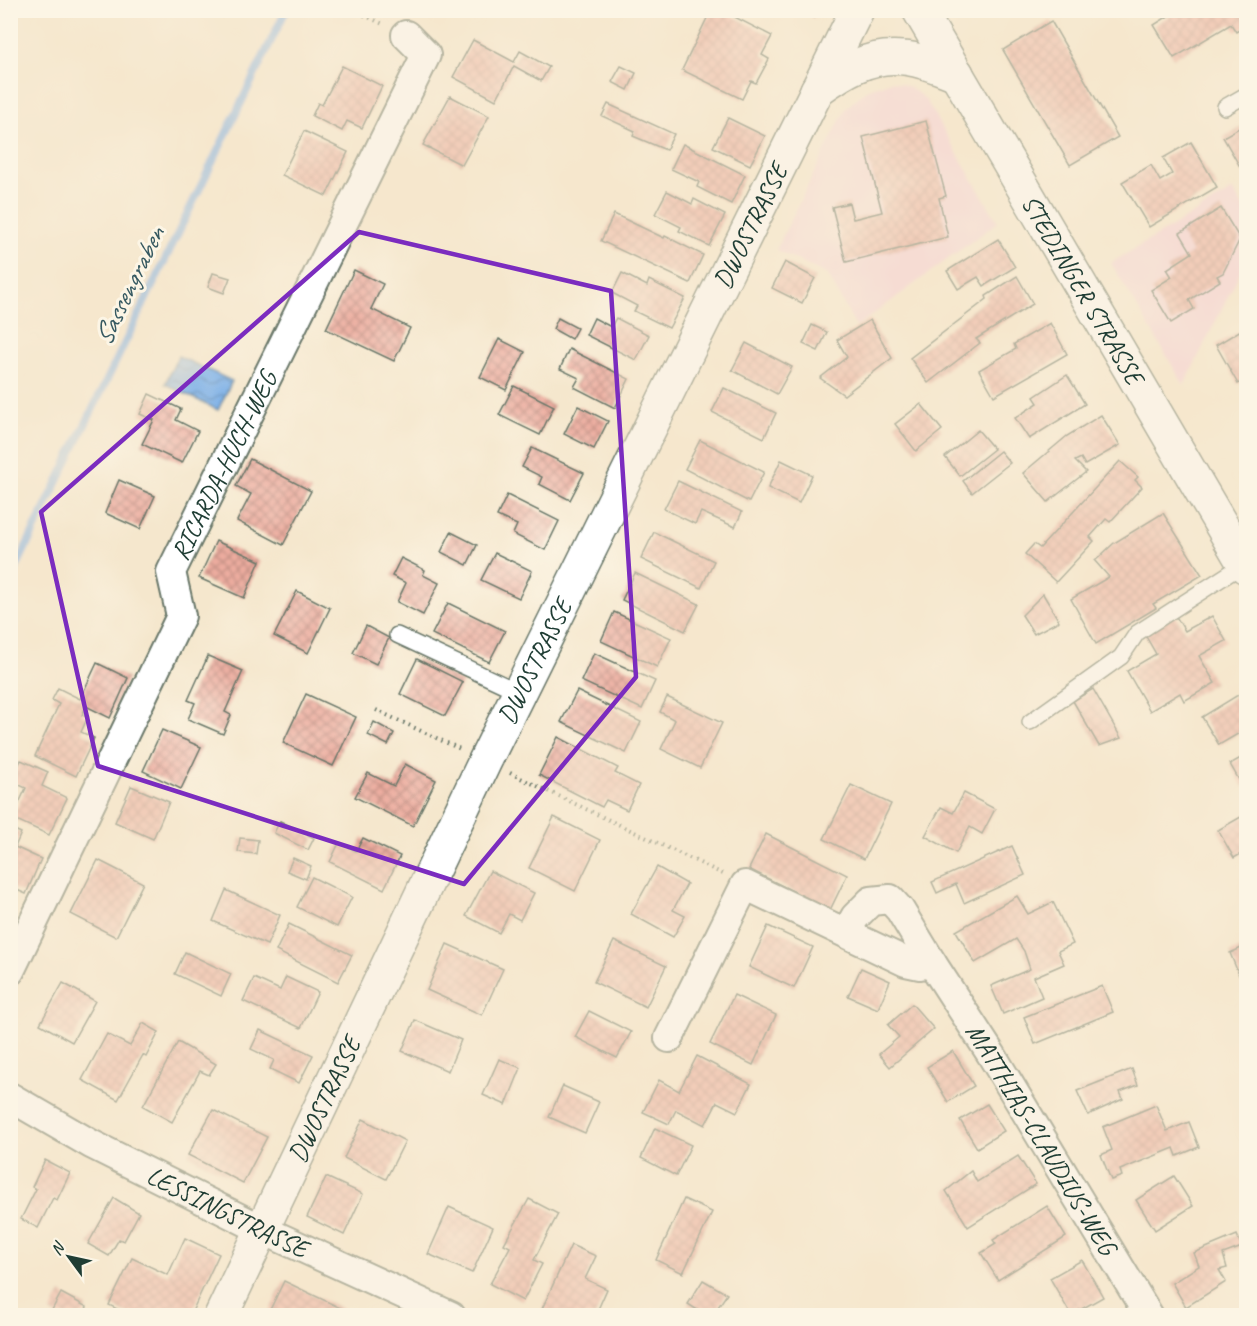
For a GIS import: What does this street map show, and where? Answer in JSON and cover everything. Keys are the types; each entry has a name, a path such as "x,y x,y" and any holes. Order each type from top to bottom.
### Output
{"street":[{"name":"DWOSTRASSE","path":"220,1316 485,761 857,10"},
{"name":"STEDINGER STRASSE","path":"919,10 1245,566"},
{"name":"RICARDA-HUCH-WEG","path":"10,971 181,616 171,572 426,55 406,34"},
{"path":"818,90 857,65 882,57 905,58 957,74"},
{"path":"669,1038 745,885 906,962 920,965 932,963"},
{"name":"MATTHIAS-CLAUDIUS-WEG","path":"846,933 855,916 871,901 890,900 900,910 991,1054 1149,1316"},
{"name":"LESSINGSTRASSE","path":"10,1097 91,1144 261,1229 451,1316"}],"lane":[{"path":"1225,107 1246,95"},
{"path":"1030,722 1121,657 1137,633 1245,566"},
{"path":"397,635 519,692"}],"path":[{"path":"353,10 406,34"},
{"path":"376,710 745,885"}],"highlighted area":[{"path":"359,232 611,291 636,677 464,884 98,766 41,512"}],"shaded area":[{"path":"892,81 910,87 925,99 998,222 856,327 828,275 776,250 846,108 866,90"},
{"path":"1233,190 1246,212 1246,260 1184,385 1111,263"}],"water":[{"path":"178,356 232,381 218,410 165,384"}],"building":[{"path":"711,10 721,10 772,36 762,55 769,59 756,83 751,81 742,99 682,70"},
{"path":"799,10 818,10 814,18"},
{"path":"1178,10 1246,10 1246,26 1236,32 1231,24 1174,58 1154,25"},
{"path":"1051,21 1118,137 1070,165 1003,50"},
{"path":"473,40 514,62 520,51 549,67 541,81 514,66 496,100 453,77"},
{"path":"342,66 382,86 362,128 347,121 342,131 312,116 318,103 322,105"},
{"path":"621,66 636,73 628,90 612,82"},
{"path":"450,96 489,116 462,165 423,145"},
{"path":"608,104 674,134 666,150 633,136 635,131 602,116"},
{"path":"728,118 765,136 750,165 713,147"},
{"path":"926,121 946,196 939,198 948,237 846,262 832,207 849,203 853,219 882,212 863,137"},
{"path":"1246,124 1246,170 1243,172 1223,137"},
{"path":"304,131 348,152 326,196 282,175"},
{"path":"1191,142 1217,187 1149,227 1122,182 1151,165 1160,181 1172,174 1163,158"},
{"path":"683,144 745,175 731,204 697,187 699,182 671,169"},
{"path":"667,191 692,204 694,199 725,215 709,246 679,231 681,227 655,214"},
{"path":"1221,208 1240,239 1223,273 1217,276 1220,281 1189,300 1194,309 1171,323 1151,290 1172,277 1167,269 1192,253 1180,233"},
{"path":"614,214 703,255 690,283 601,241"},
{"path":"998,239 1015,267 984,286 978,277 958,289 947,271"},
{"path":"785,262 815,278 802,303 772,288"},
{"path":"354,270 383,284 371,309 410,328 394,361 326,329"},
{"path":"213,273 230,278 224,293 208,287"},
{"path":"622,273 647,286 649,280 685,298 669,328 634,311 637,306 612,293"},
{"path":"1017,276 1033,304 976,339 980,343 928,383 910,358 987,299 986,296"},
{"path":"558,318 577,328 571,339 553,329"},
{"path":"594,318 611,327 616,318 649,335 636,360 586,335"},
{"path":"870,320 892,358 844,395 820,378 847,357 837,340"},
{"path":"1050,323 1067,354 994,396 979,370 1016,349 1014,344"},
{"path":"812,325 827,332 818,351 803,344"},
{"path":"1246,327 1246,379 1238,384 1216,345"},
{"path":"499,339 525,352 506,390 480,377"},
{"path":"746,343 792,367 777,394 732,370"},
{"path":"569,349 629,379 615,408 574,387 579,378 560,369"},
{"path":"1067,375 1085,404 1029,439 1015,418 1038,403 1034,397"},
{"path":"514,386 554,406 540,435 499,415"},
{"path":"724,388 776,413 764,438 712,412"},
{"path":"149,394 181,409 176,420 198,431 182,463 142,444 154,420 140,414"},
{"path":"921,404 942,430 916,451 895,424"},
{"path":"578,406 608,421 594,449 564,434"},
{"path":"1101,415 1120,445 1085,465 1081,458 1075,461 1086,472 1048,502 1023,473 1067,436"},
{"path":"978,430 994,449 960,476 945,457"},
{"path":"700,440 764,472 749,502 685,469"},
{"path":"532,448 584,473 570,500 539,484 542,477 522,467"},
{"path":"1000,451 1010,463 972,493 963,481"},
{"path":"250,459 311,491 283,545 237,521 251,494 236,486"},
{"path":"781,460 812,475 799,503 768,488"},
{"path":"1120,461 1138,477 1135,480 1142,487 1110,522 1106,519 1090,537 1094,541 1056,582 1025,554 1034,544 1040,548"},
{"path":"119,480 155,496 140,529 105,513"},
{"path":"678,481 742,512 735,527 701,512 695,524 664,509"},
{"path":"507,495 559,521 545,550 513,534 517,525 497,516"},
{"path":"1163,513 1202,575 1153,604 1156,608 1096,644 1071,599 1109,577 1095,561 1114,543"},
{"path":"451,532 477,545 467,565 441,552"},
{"path":"654,532 714,561 701,588 641,559"},
{"path":"216,541 260,561 244,598 199,578"},
{"path":"495,553 532,571 519,598 481,580"},
{"path":"401,558 425,570 423,575 439,583 423,615 397,602 406,583 392,576"},
{"path":"635,573 699,604 685,631 622,600"},
{"path":"297,591 330,608 308,653 274,636"},
{"path":"1043,594 1059,621 1034,634 1022,615"},
{"path":"448,603 505,631 489,662 432,634"},
{"path":"614,612 671,638 657,667 601,641"},
{"path":"1175,615 1185,631 1212,616 1226,641 1199,656 1215,683 1184,701 1180,693 1150,711 1127,671 1156,654 1144,633"},
{"path":"366,626 389,638 376,664 353,653"},
{"path":"594,653 655,681 642,709 581,681"},
{"path":"208,656 243,671 225,712 231,715 223,734 188,719 195,703 188,700"},
{"path":"417,659 463,682 445,716 400,694"},
{"path":"97,663 128,678 110,718 86,706 82,715 88,717 81,732 94,738 76,776 35,756 59,704 52,700 58,688 80,699"},
{"path":"1093,689 1121,738 1099,746 1073,701"},
{"path":"1246,690 1246,738 1241,732 1219,745 1202,717"},
{"path":"577,691 641,722 626,753 561,722"},
{"path":"306,694 356,717 333,766 283,743"},
{"path":"667,697 722,723 700,768 661,749 675,720 660,712"},
{"path":"374,722 394,733 388,745 368,735"},
{"path":"162,730 201,747 181,789 143,771"},
{"path":"558,737 618,768 615,773 639,785 627,810 606,800 602,807 539,775"},
{"path":"1246,755 1246,785 1243,787 1230,764"},
{"path":"21,760 48,772 42,786 67,798 49,835 12,818 26,788 11,781"},
{"path":"405,764 436,780 413,826 355,797 368,773 394,786"},
{"path":"851,785 891,804 864,859 824,839"},
{"path":"131,786 169,802 153,839 115,822"},
{"path":"964,793 995,809 982,834 970,827 956,853 925,836 941,807 953,813"},
{"path":"1246,814 1246,851 1234,858 1218,830"},
{"path":"554,817 600,840 575,891 529,868"},
{"path":"280,821 314,838 308,850 274,833"},
{"path":"10,828 21,833 15,847 41,859 26,894 10,887"},
{"path":"766,834 847,875 830,910 749,869"},
{"path":"240,838 258,840 256,854 238,852"},
{"path":"363,838 400,856 384,889 330,862 339,843 356,851"},
{"path":"1012,846 1025,875 964,903 956,884 937,893 932,882"},
{"path":"293,858 311,866 306,879 287,871"},
{"path":"98,860 143,883 116,937 71,914"},
{"path":"657,867 687,884 673,910 685,916 673,937 631,914"},
{"path":"490,871 534,893 520,920 509,914 499,933 466,916"},
{"path":"312,877 352,897 337,927 297,907"},
{"path":"226,890 280,915 267,945 213,921"},
{"path":"1017,896 1028,914 1053,902 1073,944 1058,951 1064,964 1034,977 1042,997 1003,1014 991,986 1030,969 1024,951 1016,939 975,963 956,931"},
{"path":"289,924 352,955 338,982 276,951"},
{"path":"768,926 813,947 794,988 749,967"},
{"path":"614,941 666,966 646,1007 594,982"},
{"path":"447,944 503,969 482,1015 427,990"},
{"path":"1246,946 1246,992 1230,953"},
{"path":"185,952 231,974 221,996 175,974"},
{"path":"861,968 890,981 878,1009 848,996"},
{"path":"286,977 318,992 301,1028 243,1001 254,978 280,990"},
{"path":"63,983 95,1001 72,1042 40,1024"},
{"path":"1102,986 1113,1012 1035,1044 1024,1017"},
{"path":"734,995 776,1015 753,1065 710,1044"},
{"path":"912,1004 934,1029 890,1067 879,1054 899,1037 888,1025"},
{"path":"589,1011 631,1032 617,1058 575,1037"},
{"path":"415,1020 461,1040 448,1071 402,1051"},
{"path":"143,1023 159,1032 146,1057 143,1055 118,1100 82,1080 107,1034 130,1046"},
{"path":"260,1030 313,1055 299,1083 270,1069 274,1060 251,1049"},
{"path":"178,1042 216,1064 209,1075 200,1071 172,1122 143,1106"},
{"path":"953,1051 974,1086 948,1102 927,1067"},
{"path":"697,1056 751,1084 737,1112 717,1102 705,1125 676,1110 669,1124 643,1112 659,1080 679,1091"},
{"path":"499,1059 521,1068 506,1105 483,1095"},
{"path":"1132,1069 1138,1085 1120,1092 1123,1099 1088,1115 1077,1091"},
{"path":"563,1086 599,1102 585,1133 549,1117"},
{"path":"987,1104 1004,1131 977,1148 960,1120"},
{"path":"1156,1105 1167,1131 1189,1122 1199,1147 1177,1156 1174,1148 1120,1170 1122,1176 1111,1180 1101,1155 1112,1150 1103,1127"},
{"path":"213,1110 267,1137 243,1183 188,1155"},
{"path":"363,1119 405,1141 386,1179 344,1158"},
{"path":"655,1128 691,1145 676,1176 641,1158"},
{"path":"1018,1156 1036,1184 968,1227 946,1191 971,1171 977,1182"},
{"path":"45,1160 70,1173 57,1200 53,1198 38,1228 21,1219 36,1189 32,1187"},
{"path":"1174,1176 1193,1206 1155,1230 1136,1200"},
{"path":"326,1177 363,1194 344,1235 307,1217"},
{"path":"114,1198 139,1213 124,1241 119,1239 109,1256 88,1244"},
{"path":"529,1199 558,1214 534,1260 542,1264 523,1301 490,1284 510,1247 504,1244"},
{"path":"684,1199 712,1212 683,1273 656,1260"},
{"path":"1047,1206 1066,1237 998,1280 981,1253 996,1244 993,1240"},
{"path":"449,1207 493,1227 472,1273 428,1254"},
{"path":"1237,1235 1242,1247 1223,1254 1227,1268 1219,1270 1226,1282 1186,1307 1172,1283 1199,1266 1194,1253"},
{"path":"185,1238 219,1254 190,1316 162,1316 154,1312 152,1316 131,1316 109,1305 132,1258 168,1275"},
{"path":"571,1245 596,1256 585,1279 607,1289 595,1316 556,1316 542,1309"},
{"path":"1082,1260 1103,1297 1071,1315 1050,1278"},
{"path":"703,1280 727,1294 712,1316 694,1316 699,1311 688,1304"},
{"path":"284,1281 349,1312 347,1316 267,1316"},
{"path":"61,1293 87,1307 83,1316 57,1316 51,1312"}],"waterway":[{"name":"Sassengraben","path":"10,580 286,10"}]}
